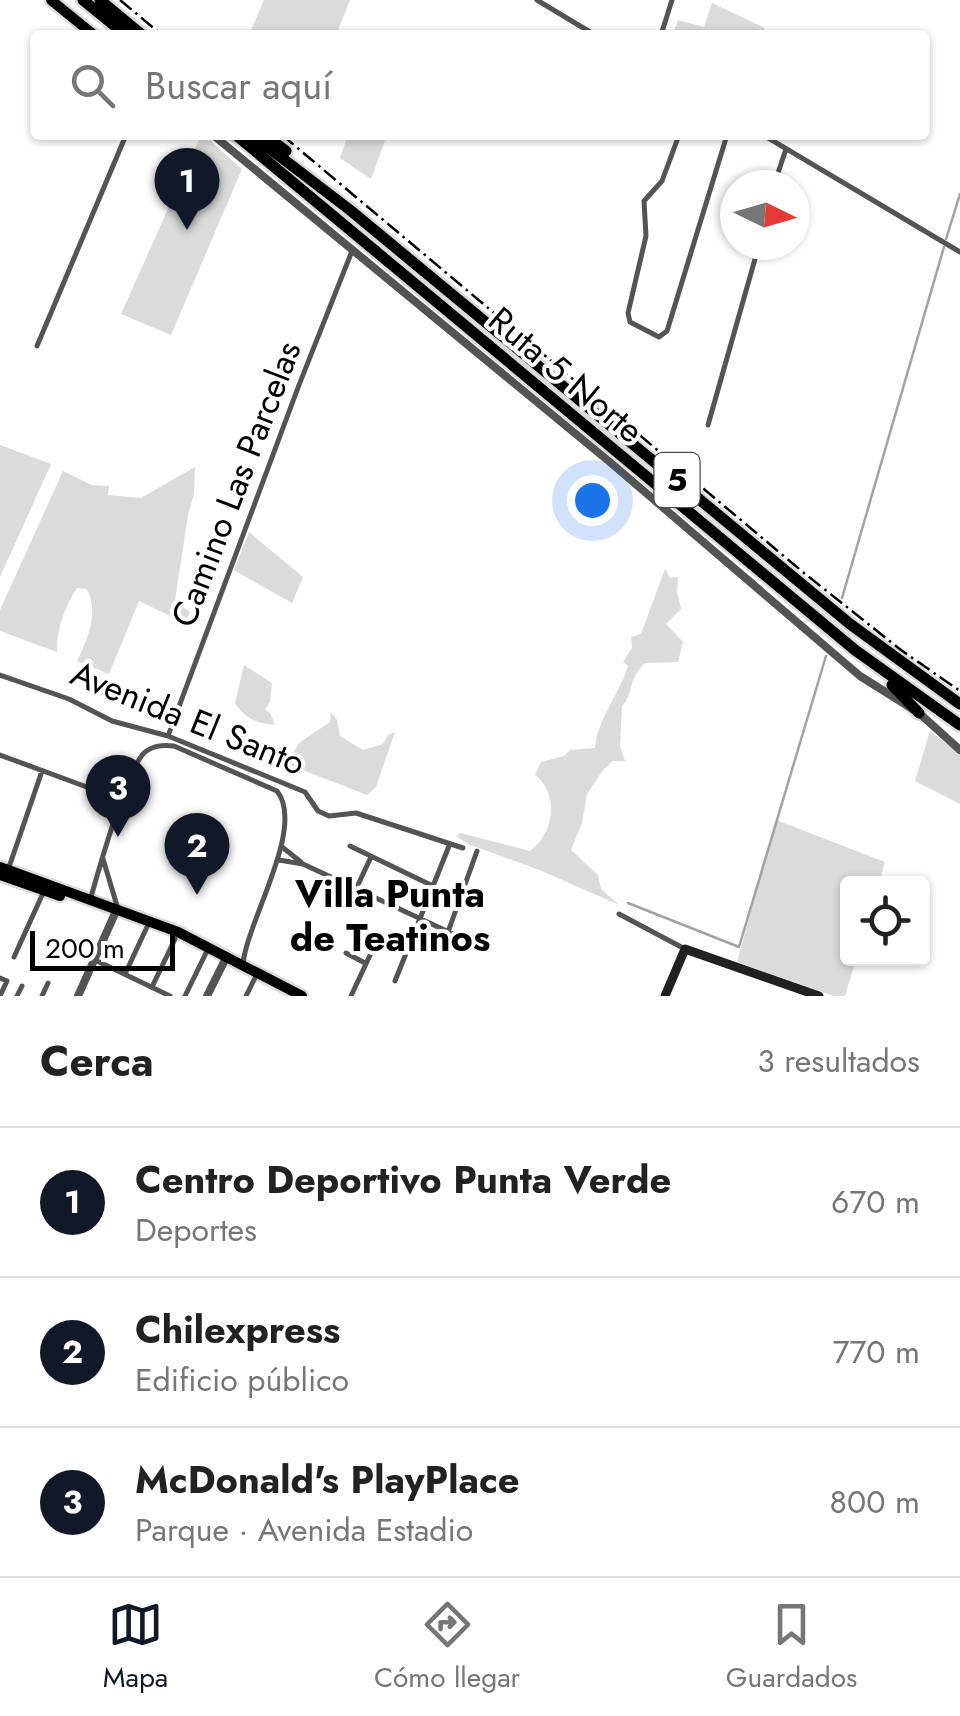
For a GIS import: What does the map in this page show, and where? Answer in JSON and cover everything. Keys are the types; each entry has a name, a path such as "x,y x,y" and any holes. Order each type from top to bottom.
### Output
{"highway":[{"path":"72,0 108,30"},
{"path":"83,0 120,30"},
{"path":"100,0 136,30"},
{"name":"Ruta 5 Norte","path":"246,140 868,660 960,725"},
{"name":"Ruta 5 Norte","path":"247,140 350,210 842,618 960,704"},
{"path":"272,140 350,210"},
{"path":"868,660 919,712"}],"main road":[{"path":"51,0 88,30"},
{"path":"3,870 44,890 178,932 288,996"},
{"path":"3,870 90,899 206,953 242,964 302,996"},
{"path":"665,996 685,948 803,994 819,996"}],"street":[{"path":"537,0 586,30"},
{"path":"663,30 672,0"},
{"path":"37,346 124,140"},
{"path":"219,140 611,463 860,676 919,712 960,750"},
{"path":"677,140 662,181 644,202 646,236 628,307 630,322 659,337 667,332 725,140"},
{"path":"772,140 960,252"},
{"path":"779,170 786,149"},
{"name":"Camino Las Parcelas","path":"168,736 352,251"},
{"path":"708,425 755,260"},
{"path":"736,570 744,558"},
{"name":"Avenida El Santo","path":"0,676 69,699 112,721 168,736 305,792 318,811 329,816 356,814 463,848"},
{"path":"90,899 122,800 141,756 159,745 174,746 278,790 285,807 279,860 244,946 242,964"},
{"path":"0,755 122,800"},
{"path":"3,870 42,770"},
{"path":"280,846 303,864 481,947"},
{"path":"350,846 434,886"},
{"path":"395,981 448,846"},
{"path":"448,932 477,851"},
{"path":"356,889 371,857"},
{"path":"79,996 117,912 103,858"},
{"path":"279,860 303,864"},
{"path":"14,957 44,890"},
{"path":"619,914 685,948"},
{"path":"346,923 407,952"},
{"path":"125,974 148,927"},
{"path":"152,988 176,938"},
{"path":"350,996 378,938"},
{"path":"206,996 227,959 244,946"},
{"path":"185,996 206,953"},
{"path":"346,953 366,963"},
{"path":"95,960 170,996"},
{"path":"0,978 7,981 0,996"},
{"path":"246,996 255,978"},
{"path":"42,996 48,983"},
{"path":"17,996 22,986"}],"shaded area":[{"path":"264,0 350,0 338,30 251,30"},
{"path":"712,3 765,28 675,30 678,20 704,27"},
{"path":"199,140 210,140 242,169 171,335 121,314"},
{"path":"346,140 385,140 371,179 340,158"},
{"path":"0,445 51,464 0,577"},
{"path":"195,467 175,601 190,612 185,623 139,601 109,674 77,661 92,616 87,589 77,588 69,603 60,627 57,652 0,631 0,610 63,471 92,485 109,486 108,495 141,498"},
{"path":"249,532 303,577 292,603 234,570"},
{"path":"665,569 670,578 678,577 681,609 666,624 683,642 678,662 645,663 635,675 622,706 620,746 625,761 613,761 587,794 582,823 571,850 598,875 601,889 619,905 456,836 460,833 530,851 538,844 551,814 548,792 535,775 541,762 564,756 570,750 595,748 600,727 628,666 623,662 632,648 631,637 641,634"},
{"path":"244,665 272,683 270,702 265,709 275,725 252,719 235,703"},
{"path":"331,712 340,736 363,750 383,744 395,732 376,787 367,795 287,764 299,743 330,722"},
{"path":"930,731 960,754 960,804 915,781"},
{"path":"776,820 885,862 881,876 840,876 840,966 854,966 845,996 834,996 737,962"}],"waterway":[{"path":"946,239 960,194"},
{"path":"842,598 944,247"},
{"path":"628,903 739,947 826,656"}],"railway":[{"path":"120,0 156,30"},
{"path":"288,140 804,573 960,691"}],"place":[{"name":"Centro Deportivo Punta Verde","path":"187,230"},
{"name":"McDonald's PlayPlace","path":"118,837"},
{"name":"Chilexpress","path":"197,895"}],"district":[{"name":"Villa Punta de Teatinos","path":"390,916"}]}
